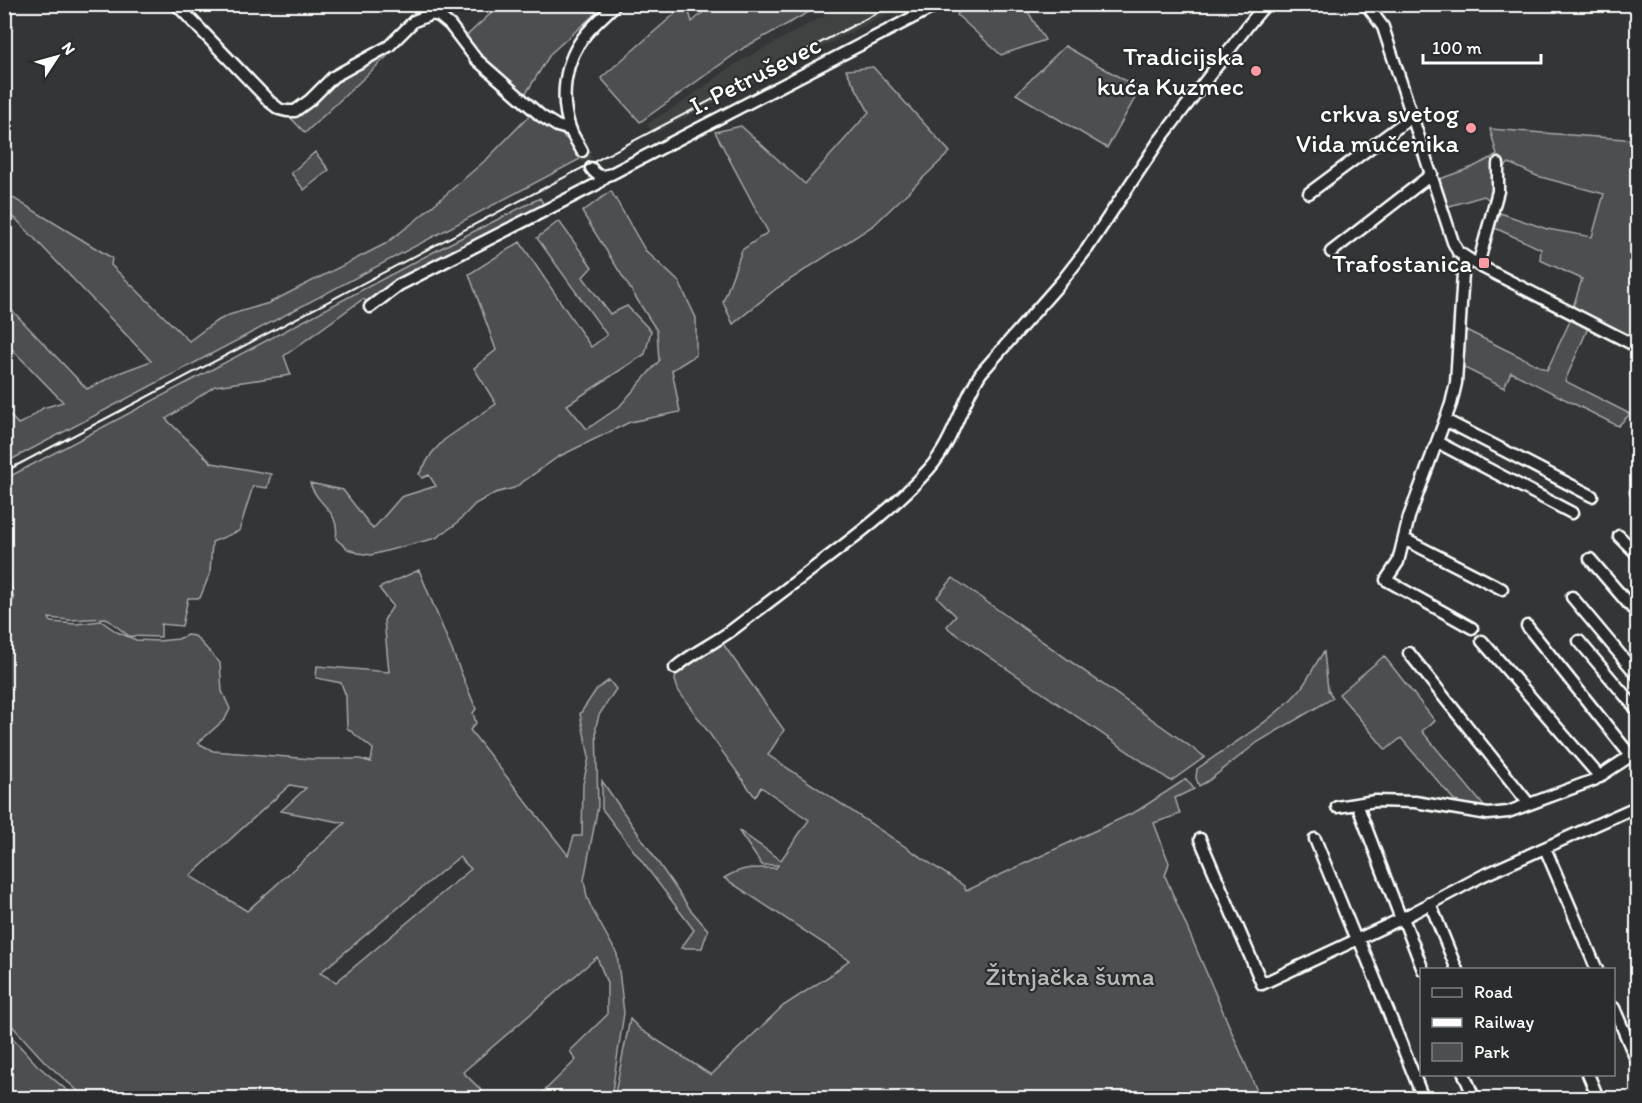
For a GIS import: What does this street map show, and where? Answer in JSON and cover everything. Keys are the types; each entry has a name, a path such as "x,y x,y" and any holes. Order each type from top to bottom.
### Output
{"street":[{"path":"176,4 279,109 295,111 333,77 389,46 414,21 432,14 439,16 450,25 476,59 541,116 557,126 571,130"},
{"path":"582,152 571,130 565,104 564,85 578,46 586,34 616,4"},
{"name":"I. Petruševec","path":"370,307 399,285 504,233 597,184 606,176 939,4"},
{"path":"675,668 727,633 843,546 930,468 947,442 981,373 1062,281 1159,141 1266,4"},
{"path":"1366,4 1383,27 1458,252 1478,265 1638,346"},
{"path":"1309,193 1413,116"},
{"path":"1478,265 1498,191 1498,164"},
{"path":"591,168 597,175 606,176"},
{"path":"1331,252 1432,174"},
{"path":"1464,257 1456,383 1451,404 1409,517 1398,562 1386,580 1472,628"},
{"path":"1445,420 1592,496"},
{"path":"1437,442 1572,513"},
{"path":"1619,536 1638,555"},
{"path":"1404,539 1502,589"},
{"path":"1590,559 1638,615"},
{"path":"1572,597 1638,676"},
{"path":"1336,807 1375,801 1416,802 1488,814 1508,812 1600,777 1634,754 1527,626"},
{"path":"1482,641 1600,777"},
{"path":"1580,641 1638,711"},
{"path":"1409,652 1529,804"},
{"path":"1357,804 1423,968"},
{"path":"1200,839 1262,984 1358,940 1482,876 1638,806"},
{"path":"1316,839 1423,1098"},
{"path":"1545,848 1597,968"},
{"path":"1430,903 1457,968"},
{"path":"1615,1010 1638,1064"},
{"path":"1465,1076 1474,1098"},
{"path":"1589,1076 1598,1098"}],"shaded area":[{"path":"844,5 904,5 653,134 647,124 686,100 734,65"}],"green space":[{"path":"500,5 605,5 551,53 523,98 462,40"},
{"path":"687,5 692,22 711,5 822,5 745,47 640,122 601,78"},
{"path":"988,5 1024,5 1045,40 1001,55 957,15 960,11 992,11"},
{"path":"398,46 305,133 290,117 308,104 333,80"},
{"path":"1065,46 1140,89 1107,148 1016,94"},
{"path":"873,67 950,152 874,225 777,288 733,324 723,302 742,250 768,232 715,132 741,126 805,184 869,112 846,70"},
{"path":"531,114 566,138 582,158 5,463 5,410 18,424 43,408 63,402 5,342 5,303 87,389 119,373 151,361 15,218 5,218 5,193 112,258 111,265 189,341 229,315 269,303 385,244 488,158"},
{"path":"1490,129 1637,140 1637,340 1573,307 1582,279 1540,260 1541,249 1495,228 1500,213 1547,229 1592,237 1604,194 1537,176 1509,163 1496,180 1491,201 1484,196 1446,207 1437,180 1473,167 1497,155"},
{"path":"315,152 329,170 304,190 291,173"},
{"path":"611,191 645,250 679,282 696,318 696,355 672,370 680,412 630,422 558,457 514,488 495,493 475,504 456,524 436,538 371,555 348,549 336,539 337,529 332,514 317,497 310,483 343,490 373,529 401,497 436,486 429,475 422,478 419,474 432,453 444,440 496,404 474,368 496,350 469,274 520,242 591,347 607,335 537,238 559,221 592,267 583,277 610,314 627,306 651,331 645,354 567,405 587,429 619,407 659,361 657,331 582,212"},
{"path":"540,198 546,209 369,304 363,299 284,356 291,375 215,386 166,419 212,463 271,474 267,488 253,486 239,531 212,542 210,573 200,598 188,598 182,626 161,624 161,637 129,636 106,618 70,620 49,618 51,622 76,624 101,621 117,632 136,640 159,641 178,639 187,635 195,636 220,663 222,691 230,709 225,719 198,743 213,751 312,759 360,759 371,762 373,749 347,728 346,696 341,683 316,678 317,666 389,672 384,620 393,606 379,588 419,570 476,709 473,713 476,723 470,730 568,855 574,836 582,836 583,784 589,757 580,714 596,690 609,680 616,689 599,715 596,726 598,806 584,880 592,909 617,954 624,1013 611,1098 537,1098 576,1060 570,1051 607,1015 607,983 597,957 463,1072 489,1098 86,1098 45,1062 5,1018 4,602 14,600 5,547 5,479","holes":["290,785 306,788 281,811 345,823 247,911 190,876","459,857 471,869 336,982 320,973"]},
{"path":"1571,319 1588,328 1565,381 1630,414 1618,426 1511,372 1504,388 1461,366 1466,330 1547,370"},
{"path":"953,578 1205,757 1171,781 949,629 947,626 956,616 937,597"},
{"name":"Žitnjačka šuma","path":"721,641 784,730 768,755 964,886 966,891 1137,811 1186,779 1194,789 1175,798 1180,814 1154,823 1169,863 1165,876 1260,1098 614,1098 630,1019 641,1030 711,1075 783,1006 831,975 849,960 724,878 743,870 776,868 778,865 762,865 738,830 781,860 809,820 761,787 755,797 678,690 675,680 677,670"},
{"path":"1324,652 1328,690 1333,698 1258,742 1199,786 1196,778 1197,769 1263,723 1287,703 1302,687"},
{"path":"1384,656 1435,721 1422,731 1488,811 1460,807 1401,738 1386,750 1339,694"},
{"path":"602,781 690,909 708,930 702,948 681,948 694,930 602,809"},
{"path":"4,1029 37,1065 76,1098 5,1098"}],"tunnel":[{"path":"582,151 591,168"}],"railway":[{"path":"4,472 894,4"}],"place":[{"name":"Tradicijska kuća Kuzmec","path":"1256,71"},
{"name":"crkva svetog Vida mučenika","path":"1471,128"},
{"name":"Trafostanica","path":"1484,263"}]}
